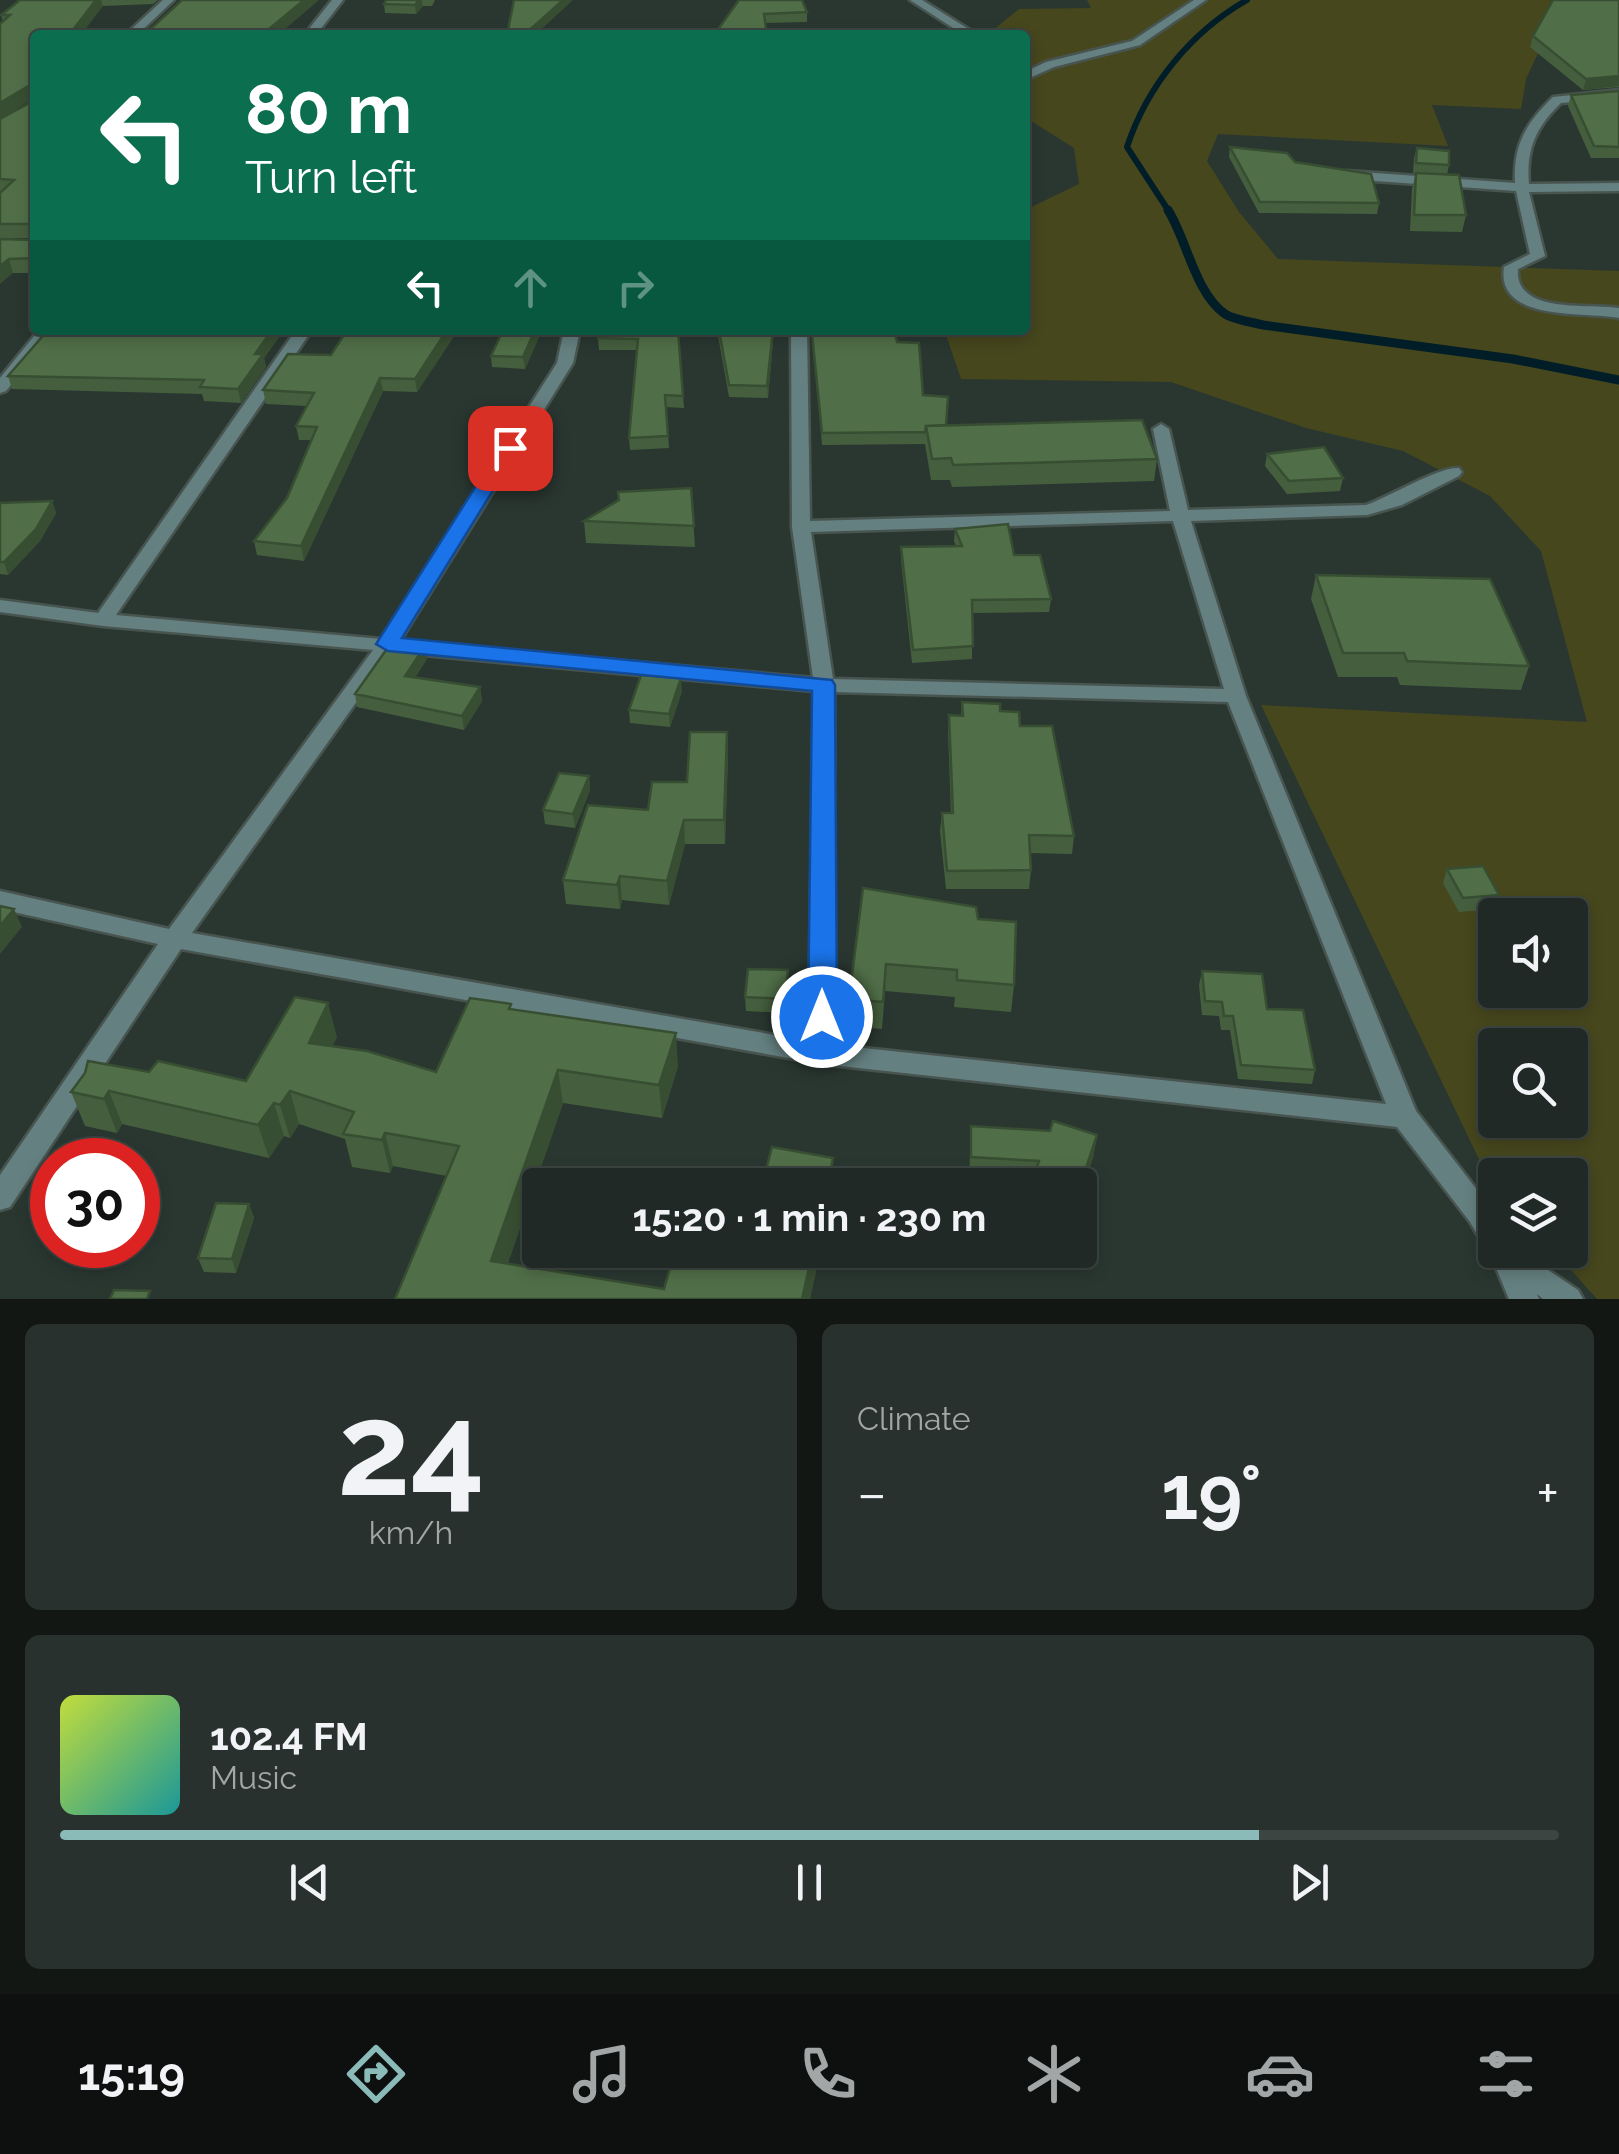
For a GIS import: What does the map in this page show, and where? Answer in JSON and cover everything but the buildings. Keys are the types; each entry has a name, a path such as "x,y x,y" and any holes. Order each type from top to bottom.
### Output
{"street":[{"path":"136,30 169,0"},
{"path":"314,30 338,0"},
{"path":"914,0 964,30"},
{"path":"1030,74 1038,68 1135,44 1160,31 1201,0"},
{"path":"1030,64 1038,68"},
{"path":"1619,94 1557,100 1530,129 1521,164 1525,215 1538,256 1511,266 1512,286 1528,300 1557,312 1619,313"},
{"path":"1327,171 1394,180 1525,188 1619,186"},
{"path":"0,388 42,335"},
{"path":"103,620 301,335"},
{"path":"0,1198 175,939 388,644 565,363 571,335"},
{"path":"799,335 801,527 824,685 822,1054"},
{"path":"1160,429 1180,515 1236,696 1405,1116 1478,1210"},
{"path":"801,527 1367,510 1396,501 1453,472"},
{"path":"0,606 103,620 824,685 1236,696"},
{"path":"0,900 175,939 822,1054 1405,1116"},
{"path":"1510,1268 1524,1299"},
{"path":"1526,1268 1568,1299"}],"shaded area":[{"path":"1087,0 1550,0 1558,10 1526,79 1521,109 1432,105 1448,146 1218,134 1207,161 1239,212 1278,259 1619,271 1619,1299 1597,1299 1569,1268 1588,1268 1588,1158 1478,1158 1261,705 1587,722 1541,551 1490,496 1403,451 1306,428 1171,382 961,379 946,335 1030,335 1030,208 1079,184 1074,148 1030,120 1030,30 993,30 1019,9 1091,8"}],"waterway":[{"path":"1170,213 1127,147 1146,103 1174,63 1207,28 1247,0"},
{"path":"1168,210 1206,293 1233,318 1513,359 1619,380"}],"route":[{"path":"510,448 388,644 824,685 822,1017"}]}
